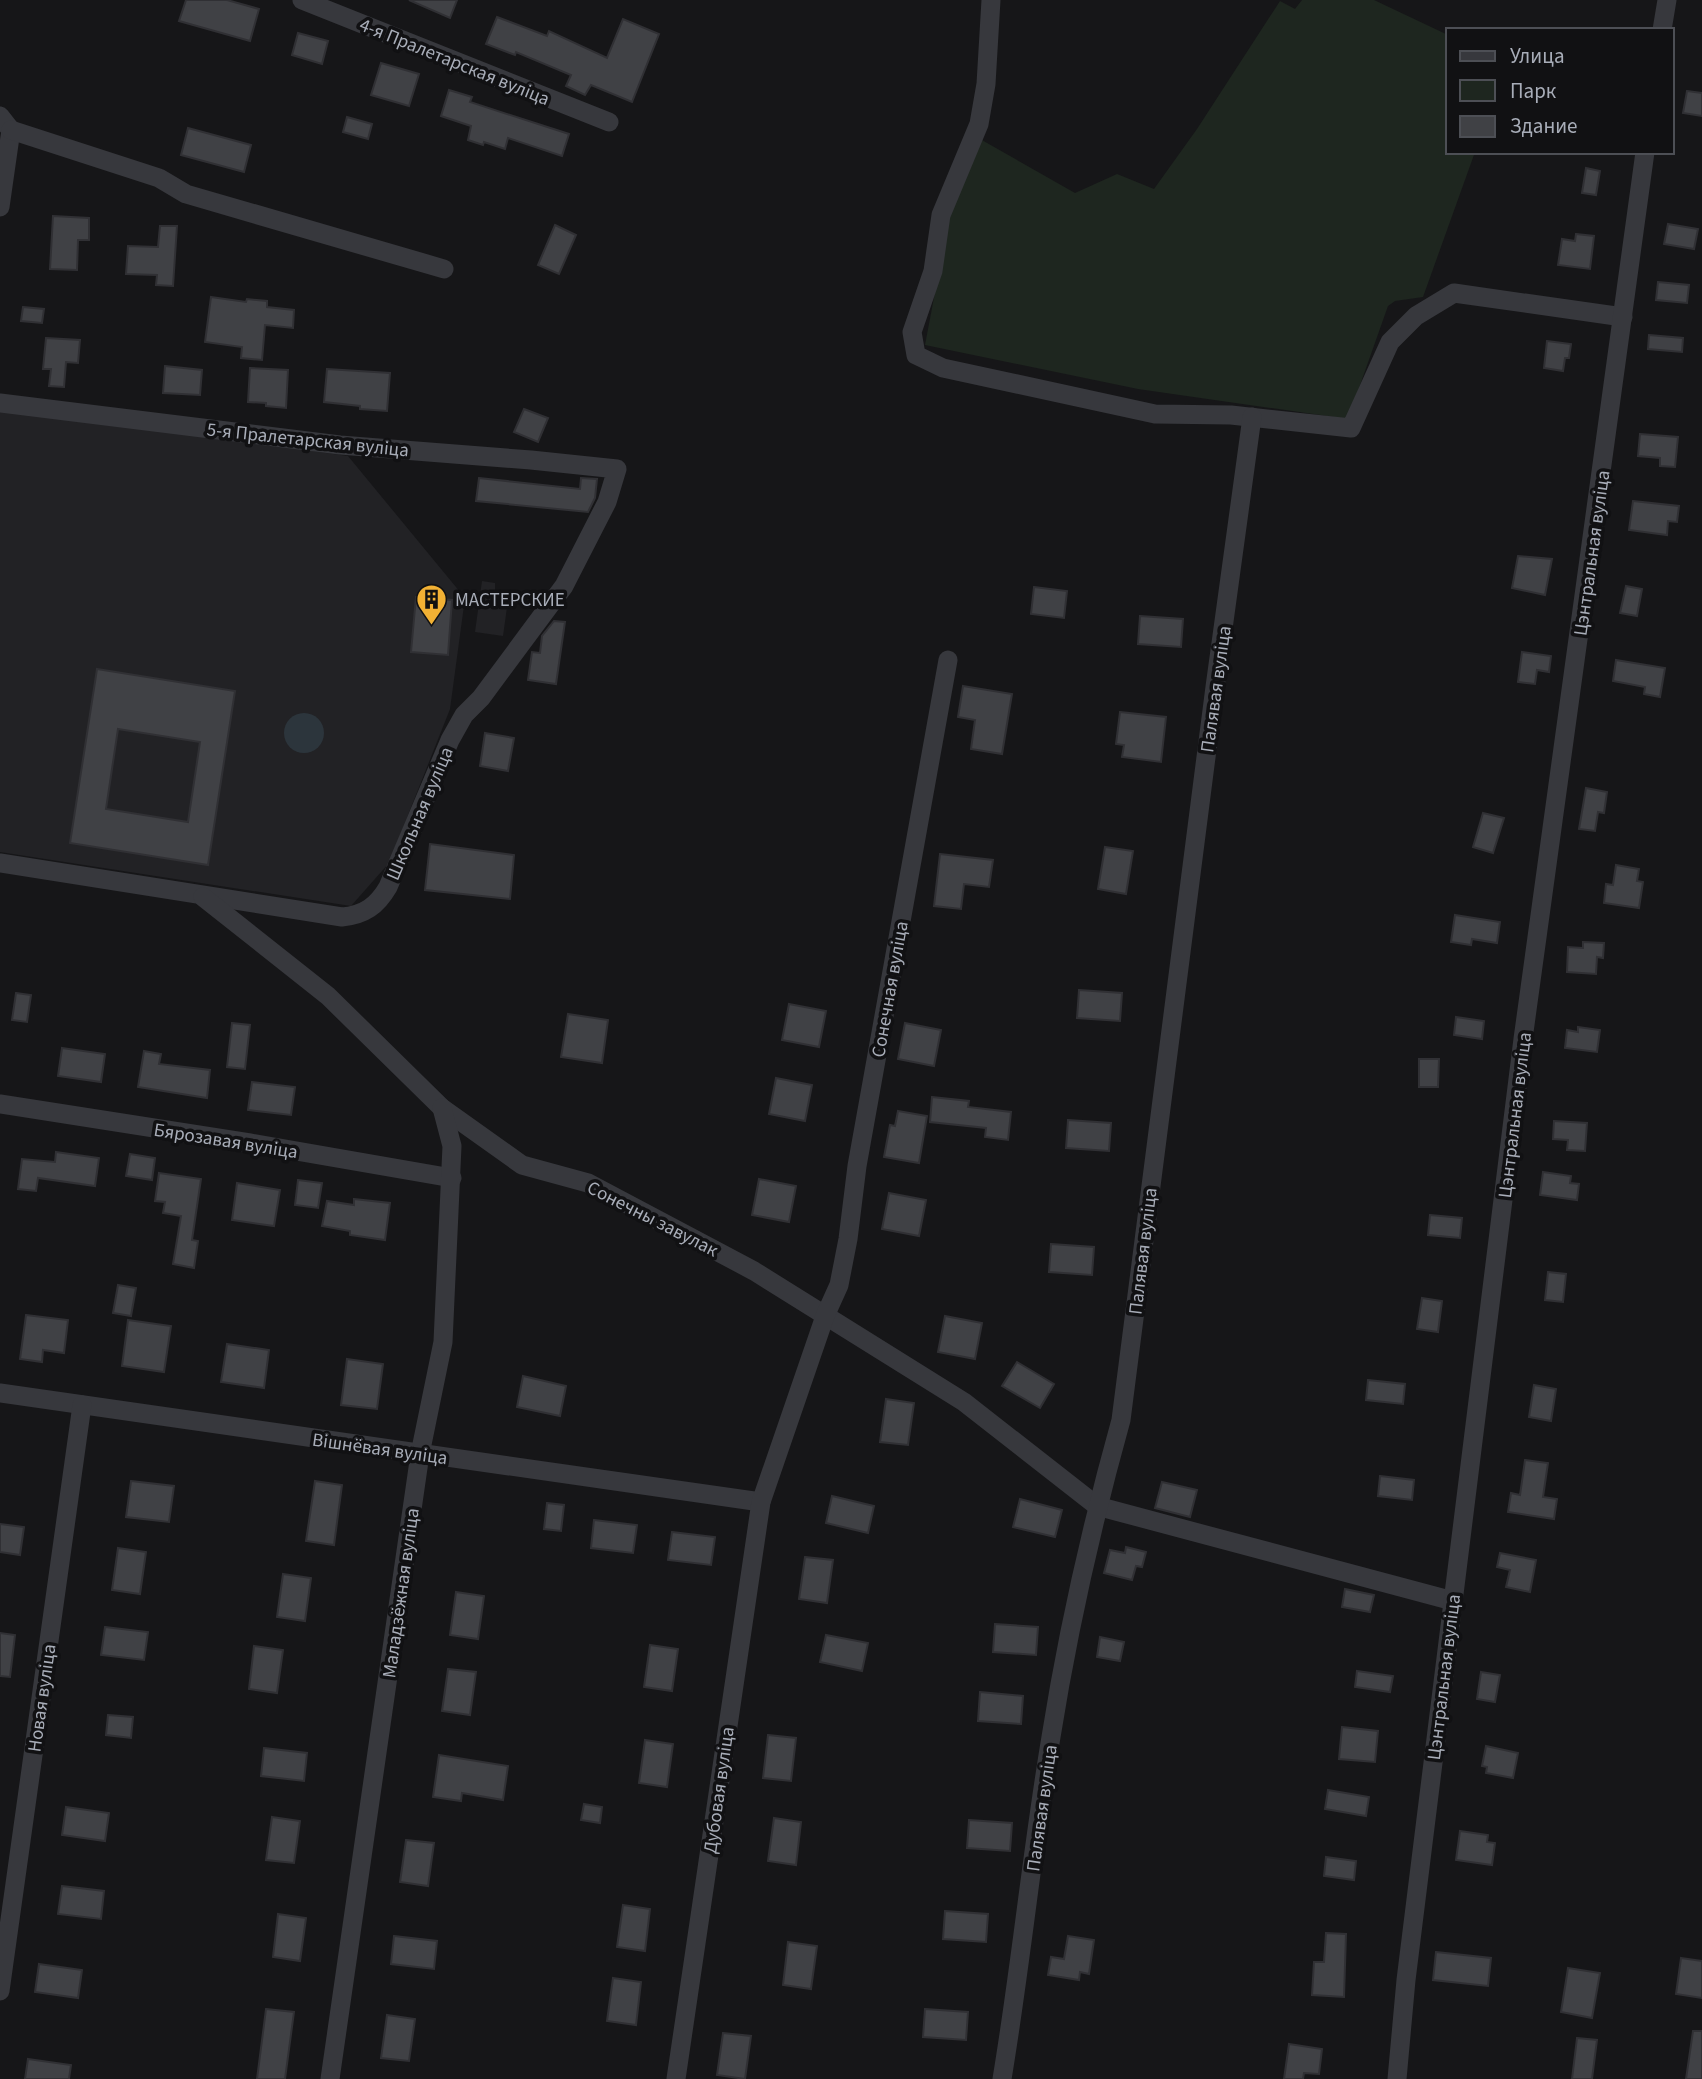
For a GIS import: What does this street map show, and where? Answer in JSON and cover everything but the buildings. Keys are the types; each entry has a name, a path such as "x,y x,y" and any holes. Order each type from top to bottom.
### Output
{"street":[{"name":"4-я Пралетарская вуліца","path":"302,0 609,122"},
{"path":"991,0 986,84 979,124 941,215 933,271 912,332 916,355 943,368 1155,414 1252,417 1351,428 1390,342 1416,316 1454,293 1623,317"},
{"path":"1662,28 1667,0"},
{"path":"0,207 6,123 159,178 186,194 444,270"},
{"name":"Цэнтральная вуліца","path":"1397,2079 1406,1980 1546,863 1645,154"},
{"name":"5-я Пралетарская вуліца","path":"0,403 340,445 617,469"},
{"name":"Палявая вуліца","path":"1002,2079 1051,1737 1097,1506 1121,1420 1214,687 1252,417"},
{"name":"Школьная вуліца","path":"0,863 342,916 356,916 369,910 380,901 388,887 450,740 464,715 481,698 564,586 607,502 617,469"},
{"name":"Сонечная вуліца","path":"825,1316 839,1285 848,1239 857,1166 948,660"},
{"name":"Сонечны завулак","path":"202,896 328,996 442,1108 522,1165 589,1183 754,1271 964,1402 1097,1506"},
{"name":"Бярозавая вуліца","path":"0,1104 452,1178"},
{"name":"Маладзёжная вуліца","path":"330,2079 420,1454 443,1342 452,1146 442,1108"},
{"path":"761,1502 825,1316"},
{"name":"Вішнёвая вуліца","path":"0,1393 761,1502"},
{"name":"Новая вуліца","path":"0,1991 82,1405"},
{"name":"Дубовая вуліца","path":"676,2079 761,1502"},
{"path":"1097,1506 1453,1601"}],"shaded area":[{"path":"0,408 348,456 465,598 450,709 389,863 351,906 0,852"},
{"path":"482,581 495,583 495,591 509,593 503,636 475,632"},
{"path":"304,713 318,719 324,733 318,747 304,753 290,747 284,733 290,719"}],"green space":[{"path":"1302,0 1374,0 1446,34 1446,154 1474,154 1423,297 1395,301 1388,306 1348,419 1138,389 925,345 952,203 980,139 1075,193 1117,174 1154,189 1197,129 1280,1 1295,9"}],"place":[{"name":"МАСТЕРСКИЕ","path":"432,626"}]}
